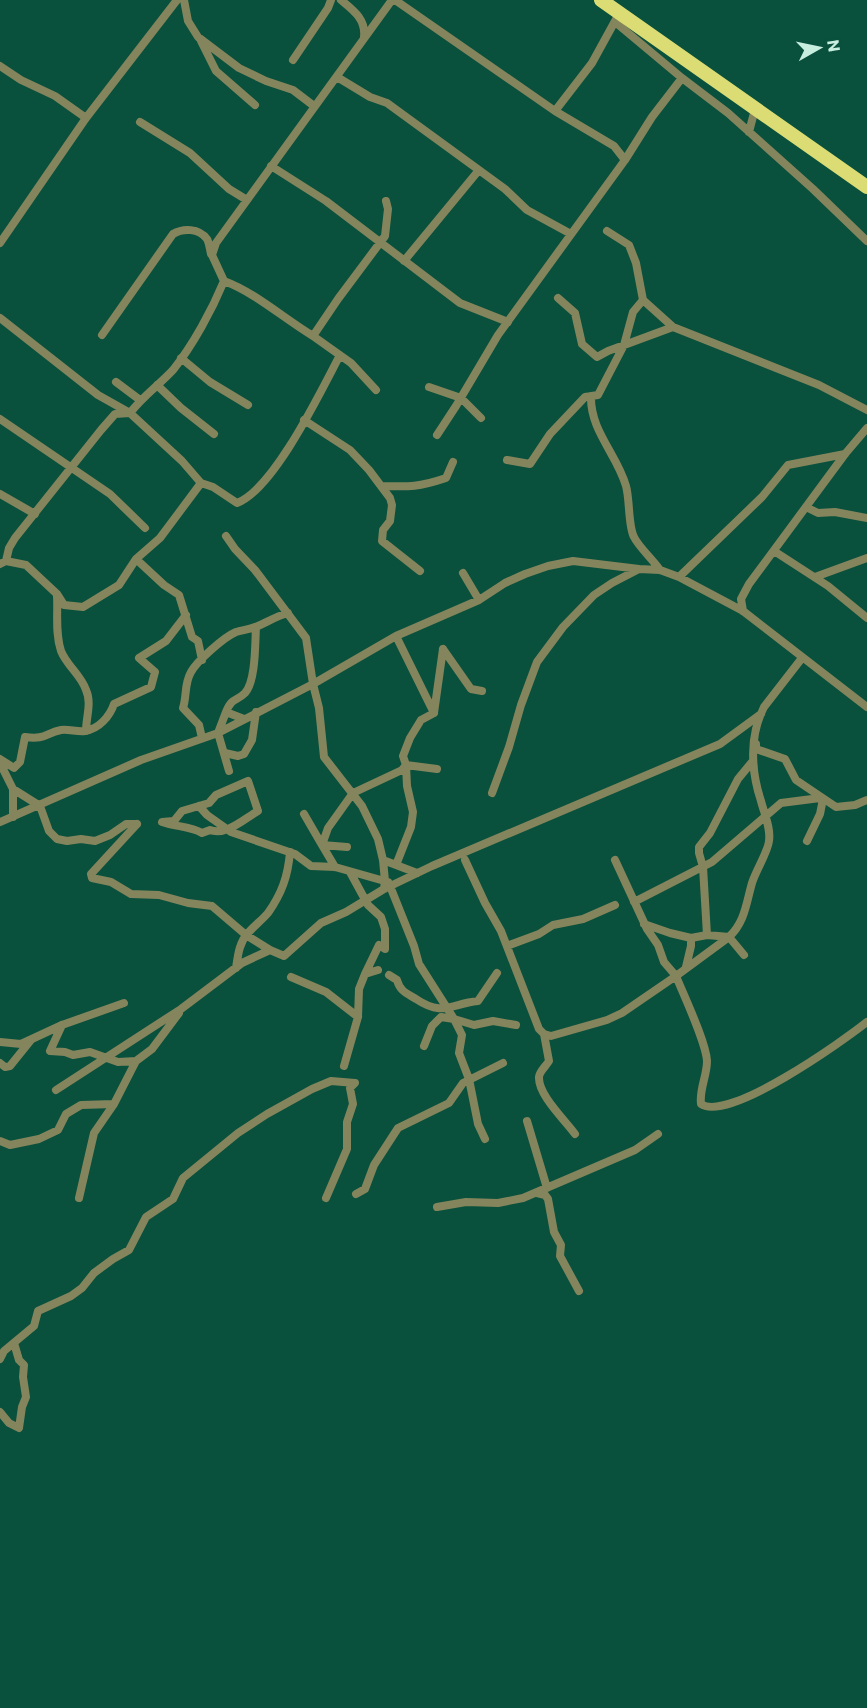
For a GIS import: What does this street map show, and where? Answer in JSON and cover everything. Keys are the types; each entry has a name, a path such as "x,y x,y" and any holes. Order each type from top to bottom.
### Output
{"highway":[{"path":"601,0 617,17 865,184"}],"street":[{"path":"0,243 86,118 177,0"},
{"path":"184,0 188,21 216,71 255,105"},
{"path":"293,60 331,0"},
{"path":"341,0 360,18 365,28 363,40"},
{"path":"212,255 216,243 393,0 555,111 614,146 625,160"},
{"path":"555,111 592,63 617,17 682,78 728,113 813,189 867,242"},
{"path":"198,37 239,68 266,81 293,90 314,106"},
{"path":"0,66 21,80 55,96 86,118"},
{"path":"337,77 370,98 387,103 505,189 527,210 571,234"},
{"path":"437,435 498,334 682,78"},
{"path":"748,132 755,109"},
{"path":"140,122 190,153 230,189 247,200"},
{"path":"271,166 326,201 460,303 508,322"},
{"path":"404,261 479,170"},
{"path":"313,336 385,236 388,208 386,201"},
{"path":"102,335 173,234 180,230 197,232 207,239 224,281 216,302 182,358 130,413 115,414 9,548 3,563 26,565 57,594 64,604 83,607 119,585 136,559 160,538 201,483"},
{"path":"607,231 628,245 636,263 642,300 673,327 819,385 867,410"},
{"path":"224,281 239,286 340,355 376,390"},
{"path":"558,298 575,313 582,344 597,357 673,327"},
{"path":"507,460 530,464 550,434 585,397 598,395 624,345 633,312 642,300"},
{"path":"0,318 98,396 130,413 182,461 201,483 213,487 237,503 245,500 274,468 340,355"},
{"path":"182,358 210,382 248,405"},
{"path":"116,382 140,400"},
{"path":"157,385 214,434"},
{"path":"429,387 461,398 481,418"},
{"path":"591,396 591,412 610,454 620,468 627,490 633,537 660,570"},
{"path":"0,419 110,494 145,528"},
{"path":"304,420 351,450 382,486 392,505 390,520 382,530 382,541 420,571"},
{"path":"743,611 741,599 748,584 844,454 867,428"},
{"path":"680,577 762,497 788,465 844,454"},
{"path":"382,486 415,487 446,478 453,462"},
{"path":"390,498 398,486"},
{"path":"0,494 35,514"},
{"path":"806,507 818,513 835,512 867,518"},
{"path":"226,536 255,570 307,641 319,708 324,757 362,806 378,839 389,885 419,964 449,1008 462,1035 459,1053 469,1079 478,1124 485,1139"},
{"path":"774,551 815,577 867,618"},
{"path":"815,577 867,558"},
{"path":"136,559 164,585 179,595 192,637 198,641 202,660"},
{"path":"0,822 141,760 218,733 313,684 396,636 479,600 514,579 560,563 584,561 660,570 680,577 743,611 867,707"},
{"path":"492,793 537,662 563,627 594,596 612,583 639,569"},
{"path":"463,573 479,600"},
{"path":"57,594 57,631 61,650 86,689 89,705 86,731"},
{"path":"202,738 199,725 183,708 191,672 211,651 234,633 256,627 275,616 288,613"},
{"path":"0,761 14,768 20,762 25,737 39,739 60,730 86,731 111,715 114,704 151,687 155,672 139,658 166,641 186,615"},
{"path":"229,771 218,733 230,701 246,692 253,674 256,627"},
{"path":"396,636 434,713"},
{"path":"434,713 443,650 471,689 482,691"},
{"path":"13,789 40,806 52,836 62,841 81,839 95,841 110,835 126,824 137,823 137,826 91,874 92,878 113,883 131,894 159,895 210,906 246,935 284,956 317,926 346,912 389,885 720,744 761,714 802,658"},
{"path":"226,712 244,719"},
{"path":"225,753 237,756 244,754 249,747 254,730 256,712"},
{"path":"396,865 411,827 413,812 403,756 421,720 434,713"},
{"path":"544,1034 556,1036 615,1016 676,976 729,937 735,930 745,912 755,874 769,844 766,817 757,788 753,762 761,714"},
{"path":"755,740 756,749 785,759 796,780 821,799 836,807 855,805 867,800"},
{"path":"0,761 13,789 13,817"},
{"path":"707,935 703,867 699,847 710,832 738,779 753,762"},
{"path":"322,845 328,828 353,793 402,770 406,765"},
{"path":"406,765 437,769"},
{"path":"248,781 258,811 217,832 210,830 202,833 193,828 178,827 162,822 174,820 182,811 199,806 209,803 216,795 248,781"},
{"path":"634,902 712,862 780,803 821,799"},
{"path":"807,841 820,814 821,799"},
{"path":"199,806 226,829 299,856 311,867 335,867 389,885"},
{"path":"304,814 335,867"},
{"path":"322,845 347,847"},
{"path":"236,968 239,948 246,935 267,914 280,892 288,874 290,852"},
{"path":"383,860 417,873"},
{"path":"465,860 507,946 539,1029 544,1034 549,1061 539,1076 540,1082 551,1107 566,1121 575,1134"},
{"path":"615,860 644,924 658,945 664,962 676,976 706,1051 707,1070 700,1100 701,1105 723,1106 756,1093 823,1055 867,1022"},
{"path":"344,1066 358,1017 359,989 379,945 384,950 386,944 381,917 370,907 350,872"},
{"path":"507,946 539,934 553,925 583,919 615,905"},
{"path":"644,924 691,938 707,935 729,937 744,956"},
{"path":"686,968 691,938"},
{"path":"56,1090 181,1009 251,958 270,950"},
{"path":"365,974 378,970"},
{"path":"389,975 397,980 400,989 429,1008 440,1010 478,1001 497,973"},
{"path":"291,977 326,992 358,1017"},
{"path":"0,1042 21,1044 62,1025 124,1002"},
{"path":"79,1198 94,1134 107,1117 136,1061 152,1049 181,1009"},
{"path":"424,1046 432,1026 441,1017 474,1025 493,1021 516,1025"},
{"path":"62,1025 50,1051 73,1055 90,1052 121,1063 136,1061"},
{"path":"0,1063 5,1067 10,1066 34,1037"},
{"path":"356,1194 365,1189 374,1165 398,1128 449,1102 463,1083 503,1063"},
{"path":"1,1355 34,1326 38,1311 71,1296 82,1288 94,1273 129,1250 146,1216 173,1199 183,1178 238,1133 312,1089 331,1081 355,1083 350,1088 354,1104 347,1122 346,1149 326,1198"},
{"path":"0,1141 10,1145 39,1139 58,1130 66,1114 81,1105 114,1104"},
{"path":"527,1121 547,1188"},
{"path":"437,1207 466,1202 498,1203 523,1198 635,1150 658,1134"},
{"path":"536,1192 548,1199 554,1232 561,1245 560,1256 579,1290"},
{"path":"0,1412 9,1423 19,1428 26,1397 24,1365 19,1360 14,1342"}]}
